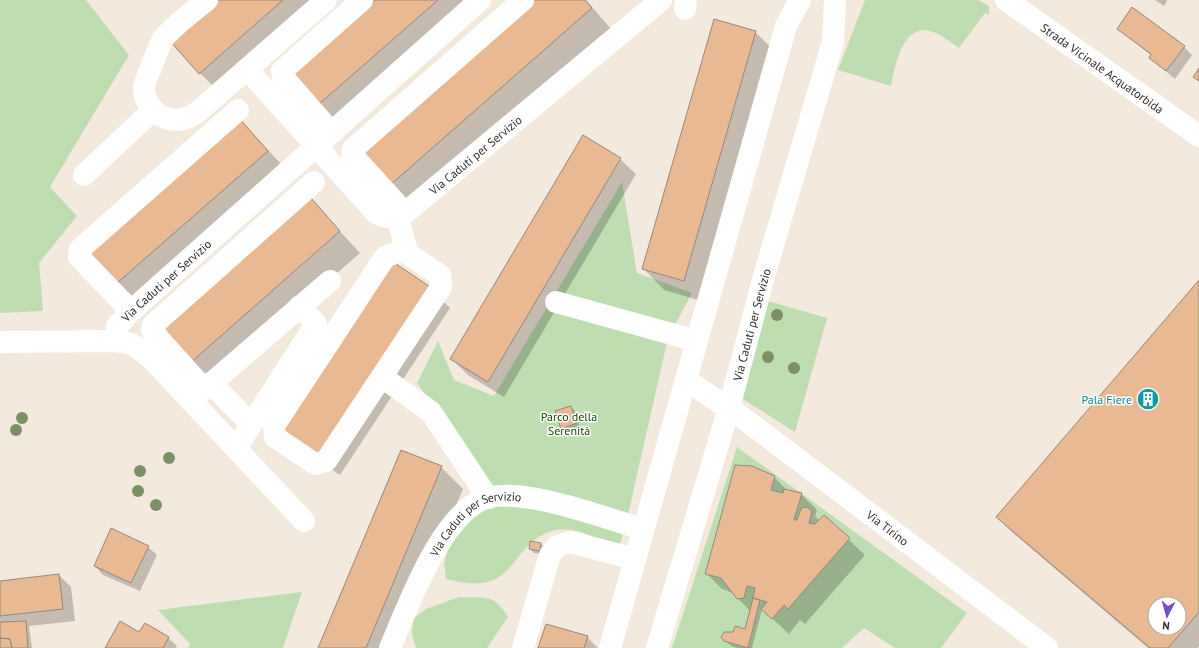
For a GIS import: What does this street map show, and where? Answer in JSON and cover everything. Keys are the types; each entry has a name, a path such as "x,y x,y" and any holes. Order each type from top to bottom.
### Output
{"street":[{"path":"207,0 163,39 154,64 147,75 144,87 146,100 153,110 164,117 176,120 189,118 199,111 326,0"},
{"path":"362,0 282,71 283,77 324,140 376,213 382,217 401,215"},
{"name":"Via Caduti per Servizio","path":"304,522 236,448 202,391 132,344 116,341 117,326 131,311 480,0"},
{"path":"406,249 385,257 274,426 275,437 315,464 326,462 441,287 440,275 408,254 401,215 352,156 353,149 523,0"},
{"name":"Via Caduti per Servizio","path":"638,19 646,0"},
{"name":"Via Caduti per Servizio","path":"401,215 661,0"},
{"path":"610,648 786,26 799,0"},
{"name":"Via Caduti per Servizio","path":"657,648 729,408 764,276 833,42 835,0"},
{"name":"Strada Vicinale Acquatorbida","path":"1006,0 1199,136"},
{"path":"247,69 324,140"},
{"path":"84,174 153,110"},
{"path":"131,311 79,257 80,249 238,110"},
{"path":"251,424 202,391 152,332 153,325 314,182"},
{"path":"202,391 330,281"},
{"path":"556,302 697,341"},
{"path":"236,448 316,324 300,306"},
{"path":"0,342 116,341"},
{"path":"382,377 432,412 488,498"},
{"name":"Via Tirino","path":"686,380 729,408 1047,648"},
{"name":"Via Caduti per Servizio","path":"390,648 425,565 450,528 464,512 488,498 505,495 544,501 643,529"},
{"path":"523,648 550,555 557,546 570,542 635,559"}],"green space":[{"path":"0,0 86,0 129,55 50,187 77,216 39,263 43,311 0,313"},
{"path":"865,0 978,0 989,6 989,15 985,13 959,48 933,32 922,30 914,33 907,39 902,48 891,86 838,70"},
{"name":"Parco della Serenità","path":"622,182 637,273 692,293 668,338 627,519 618,551 583,533 561,529 538,537 527,547 506,572 491,581 485,583 472,583 446,579 444,564 448,550 487,481 417,383 438,341 454,380 494,396"},
{"path":"765,300 827,318 795,432 738,396"},
{"path":"737,447 967,613 941,648 895,648 864,628 842,648 672,648"},
{"path":"302,592 283,648 188,648 190,644 158,610"},
{"path":"459,597 482,597 493,600 503,609 508,617 487,648 416,648 412,634 413,619 426,609"}],"building":[{"path":"217,0 283,0 199,74 170,41"},
{"path":"371,0 438,0 318,105 289,72"},
{"path":"534,0 585,0 592,8 389,186 360,153"},
{"path":"1132,7 1185,46 1166,71 1149,58 1151,54 1117,29"},
{"path":"714,19 756,31 684,281 642,269"},
{"path":"1199,68 1199,81 1193,77"},
{"path":"239,118 268,151 117,283 88,251"},
{"path":"583,135 621,158 488,382 450,359"},
{"path":"311,198 340,231 189,364 160,331"},
{"path":"393,262 429,286 319,454 282,430"},
{"name":"Pala Fiere","path":"1199,280 1199,612 1187,626 1187,596 1147,596 1147,636 1178,636 1168,648 1150,648 996,517"},
{"path":"571,406 577,423 561,429 555,411"},
{"path":"401,450 442,466 366,648 318,648"},
{"path":"735,465 752,466 775,476 771,490 783,493 784,489 802,493 794,520 797,520 801,508 807,507 812,511 809,523 815,524 824,515 850,538 788,609 784,605 772,619 761,609 767,602 753,598 755,588 747,586 744,598 737,599 721,578 705,574"},
{"path":"111,528 149,546 131,583 94,566"},
{"path":"530,541 541,543 540,551 529,549"},
{"path":"59,574 63,609 0,616 0,581"},
{"path":"753,598 760,600 748,648 724,641 721,637 724,632 733,632 735,626 745,629"},
{"path":"26,621 28,648 12,648 10,639 0,638 0,622"},
{"path":"120,621 139,632 145,623 169,637 163,648 105,648"},
{"path":"546,624 588,636 584,648 538,648"},
{"path":"0,638 10,639 12,648 0,648"}],"place":[{"name":"Pala Fiere","path":"1148,399"}]}
